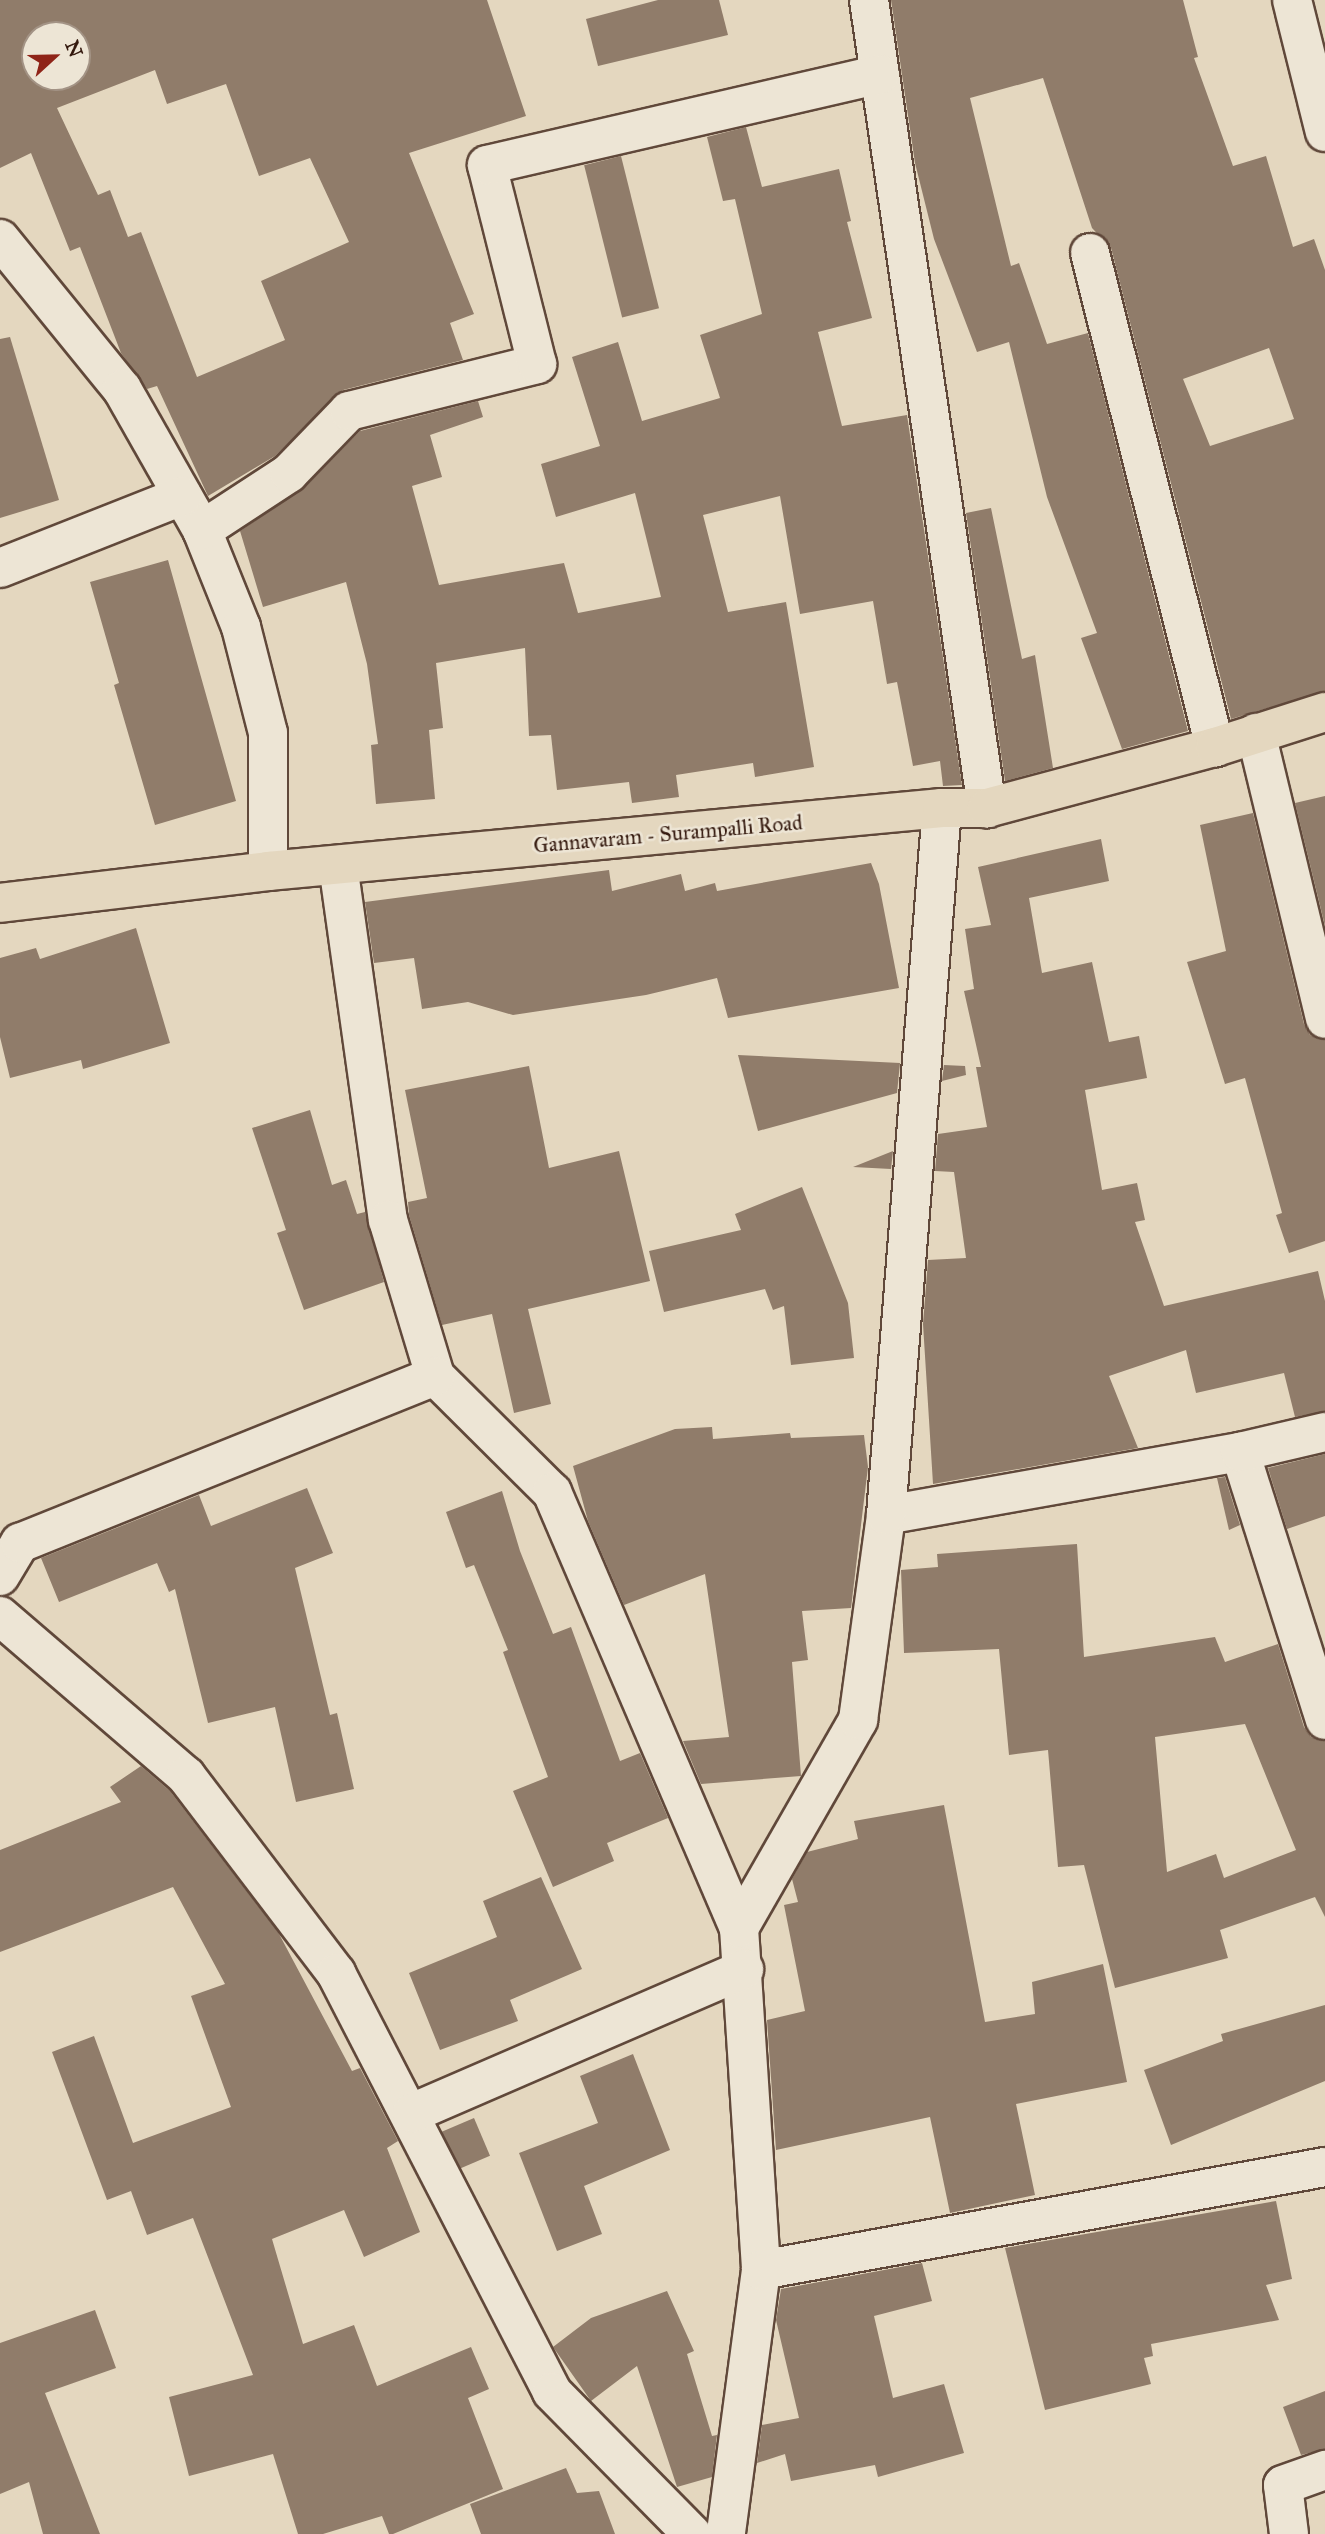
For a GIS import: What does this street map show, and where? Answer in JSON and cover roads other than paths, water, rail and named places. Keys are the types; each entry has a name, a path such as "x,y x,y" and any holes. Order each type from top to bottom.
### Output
{"main road":[{"name":"Gannavaram - Surampalli Road","path":"0,903 268,871 942,808 987,808 1215,747 1325,712"}],"street":[{"path":"869,0 987,808"},
{"path":"1292,0 1325,132"},
{"path":"202,530 289,473 349,411 537,363 487,165 880,74"},
{"path":"0,239 122,389 202,530 240,626 268,733 268,871"},
{"path":"1090,253 1215,747"},
{"path":"0,568 182,496"},
{"path":"1256,733 1325,1019"},
{"path":"739,1928 858,1720 886,1515 942,808"},
{"path":"338,865 388,1220 435,1376 552,1492 739,1928 744,1969 761,2270 726,2534"},
{"path":"0,1576 20,1543 435,1376"},
{"path":"886,1515 1240,1452 1325,1432"},
{"path":"1240,1452 1325,1720"},
{"path":"0,1616 186,1776 336,1973 412,2113 552,2392 692,2534"},
{"path":"412,2113 744,1969"},
{"path":"761,2270 1325,2167"},
{"path":"1289,2534 1283,2485 1325,2470"}]}
